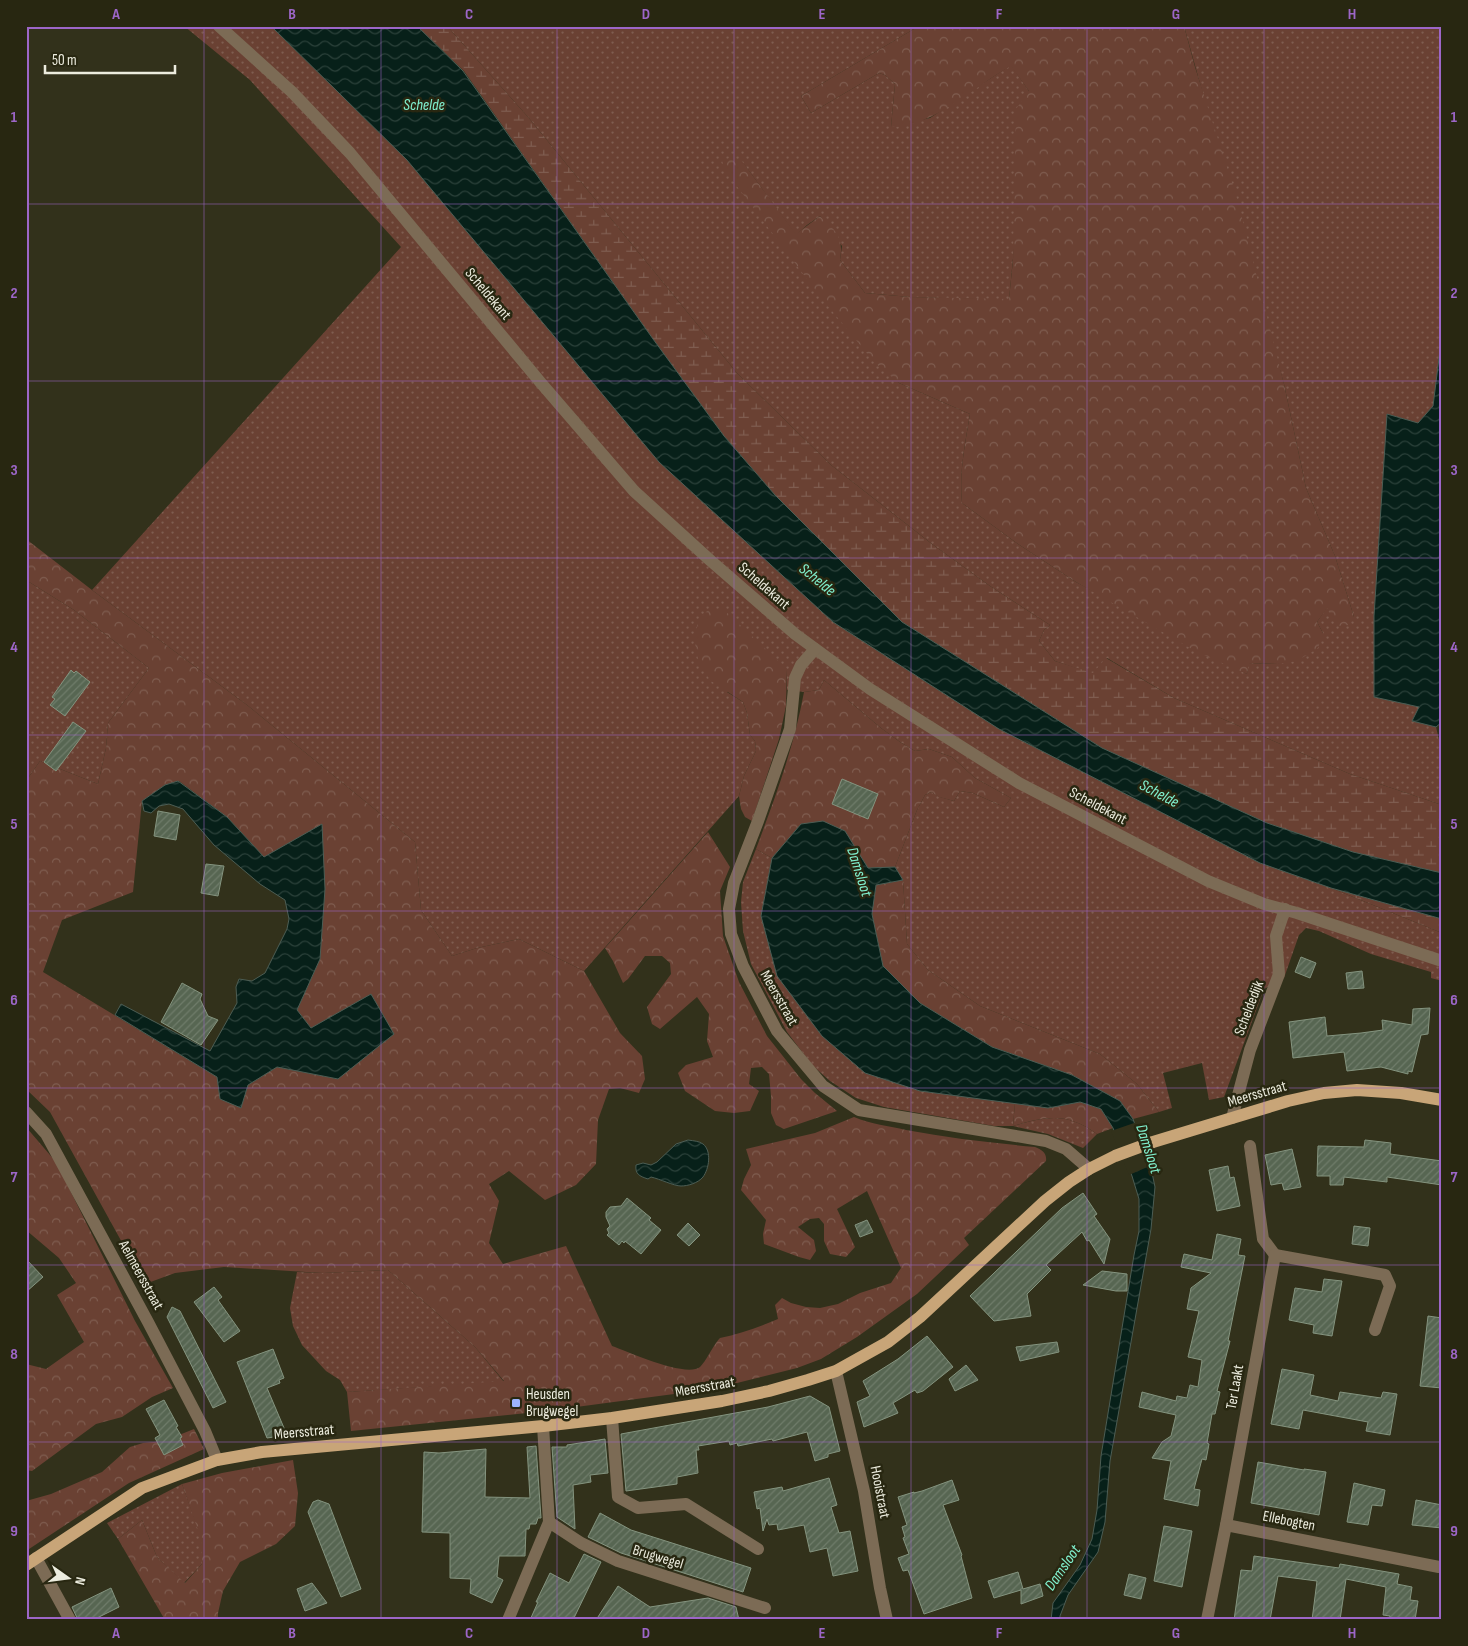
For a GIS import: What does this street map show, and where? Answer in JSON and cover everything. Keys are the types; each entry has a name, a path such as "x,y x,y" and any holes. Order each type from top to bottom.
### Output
{"main road":[{"name":"Meersstraat","path":"31,1561 142,1488 217,1460 262,1452 612,1418 722,1401 770,1391 836,1371 888,1342 920,1316 1045,1201 1088,1169 1115,1156 1153,1142 1288,1101 1324,1093 1357,1090 1401,1093 1442,1100"}],"street":[{"name":"Scheldekant","path":"219,26 292,92 350,153 541,383 634,490 711,562 795,634 870,689 1019,783 1208,881 1264,904 1285,909 1442,960"},
{"name":"Meersstraat","path":"815,649 801,665 795,678 790,729 734,883 729,909 731,934 743,966 777,1031 823,1086 859,1110 1046,1141 1066,1149 1088,1169"},
{"name":"Scheldedijk","path":"1232,1118 1250,1050 1279,974 1276,936 1285,909"},
{"name":"Aelmeersstraat","path":"26,1112 46,1134 148,1322 205,1431 217,1460"},
{"path":"1250,1146 1263,1239 1275,1255 1385,1275 1390,1286 1375,1330"},
{"name":"Ter Laakt","path":"1226,1525 1275,1255"},
{"name":"Hooistraat","path":"836,1371 864,1491 887,1620"},
{"path":"612,1418 618,1497 638,1508 686,1504 758,1550"},
{"path":"508,1620 549,1522 543,1426"},
{"name":"Brugwegel","path":"549,1522 581,1544 618,1562 765,1608"},
{"path":"1207,1620 1226,1525"},
{"name":"Ellebogten","path":"1226,1525 1441,1570"},
{"path":"31,1561 70,1620"}],"green space":[{"path":"184,26 271,26 407,160 833,622 999,729 1260,863 1331,888 1442,933 1442,981 1431,978 1431,972 1371,954 1319,931 1306,928 1299,935 1284,978 1264,989 1224,1097 1209,1100 1202,1063 1163,1073 1172,1108 1159,1112 1137,1084 1100,1054 980,1006 928,970 907,944 903,880 895,867 917,810 925,795 931,792 954,801 960,791 973,793 1004,807 1011,798 975,778 952,757 929,749 915,751 900,742 824,680 819,690 804,692 787,690 787,669 727,692 743,702 747,713 750,735 755,741 756,751 744,776 739,796 584,971 519,939 477,948 452,956 421,910 415,842 247,705 92,590 401,247 250,80"},
{"path":"417,26 447,26 528,117 737,373 831,465 932,544 990,586 1050,625 1044,630 1039,641 1055,661 1093,673 1106,658 1174,698 1350,774 1442,805 1442,873 1353,852 1267,823 1102,748 902,622 775,495 724,436 653,339 464,71"},
{"path":"447,26 919,26 801,96 811,113 879,73 885,75 895,84 891,127 930,118 1011,65 1029,91 1009,300 910,297 865,293 840,260 842,246 820,216 796,235 741,160 899,383 970,414 964,447 962,503 1018,544 1076,582 1247,674 1248,663 1278,664 1323,633 1317,622 1327,607 1354,617 1335,556 1306,488 1284,384 1184,26 1442,26 1442,334 1433,406 1418,423 1387,414 1374,616 1374,697 1419,707 1412,721 1436,727 1442,752 1442,805 1350,774 1174,698 1107,658 1093,674 1055,661 1039,641 1044,630 1050,625 990,586 932,544 831,465 737,373 528,117"},
{"path":"919,26 1184,26 1195,67 1238,202 1284,384 1306,488 1335,556 1354,617 1349,625 1336,626 1327,608 1317,622 1323,633 1318,648 1297,661 1278,664 1249,663 1247,674 1197,652 1076,582 1018,544 962,503 962,469 970,414 899,383 874,362 819,295 724,169 722,160 731,158 741,160 796,234 820,216 838,235 841,246 840,260 865,293 910,297 1009,299 1013,260 1016,109 1029,91 1011,66 938,113 922,121 906,125 891,127 895,84 885,75 879,73 811,113 801,96"},
{"path":"26,539 247,705 415,842 421,910 452,956 477,948 519,939 584,971 620,1033 642,1056 645,1079 639,1093 620,1088 609,1089 598,1120 596,1164 576,1185 545,1200 509,1171 489,1184 499,1201 489,1243 503,1264 566,1246 612,1346 670,1367 693,1370 702,1365 720,1338 778,1319 775,1305 782,1298 791,1303 806,1307 820,1308 838,1304 860,1293 891,1283 901,1268 867,1191 837,1209 855,1247 846,1257 830,1254 824,1241 824,1224 819,1218 810,1219 798,1227 814,1240 816,1251 810,1260 764,1244 763,1234 766,1220 741,1190 751,1165 746,1149 815,1133 854,1117 922,1133 1035,1147 1044,1152 1046,1161 964,1238 969,1245 917,1294 857,1337 821,1359 797,1368 737,1383 674,1394 546,1411 351,1431 347,1392 504,1381 475,1347 388,1270 323,1273 224,1267 175,1273 145,1284 50,1112 26,1089 26,781 40,761 98,784 106,748 108,723 149,668 74,610 26,580","holes":["179,781 227,817 264,857 320,959 297,1010 311,1028 338,1079 277,1067 248,1085 217,1077 43,972 62,920 133,892 142,801 165,785"]},
{"path":"26,580 74,610 149,668 108,723 106,748 98,784 40,761 26,781"},
{"path":"722,608 787,669 786,706 779,739 752,821 745,817 741,809 739,796 744,776 756,751 755,741 750,735 747,713 743,702 711,681 699,664 694,638 699,620 707,611"},
{"path":"824,680 900,742 915,751 929,749 952,757 975,778 1011,798 1004,807 973,793 960,791 954,801 939,797 931,792 925,795 917,810 895,867 868,868 845,831 823,822 801,824 772,858 756,849 789,752 804,692 819,690"},
{"path":"708,832 730,867 720,891 723,936 739,982 767,1036 801,1079 837,1111 784,1129 776,1125 771,1113 769,1074 762,1067 751,1068 749,1084 759,1091 750,1111 734,1113 715,1111 685,1091 678,1073 686,1065 713,1057 707,1041 709,1014 697,997 660,1029 652,1024 647,1007 671,974 670,963 662,956 645,956 623,983 605,948"},
{"path":"756,849 772,858 761,916 920,1091 1015,1103 1013,1126 994,1126 884,1107 856,1098 830,1081 812,1065 787,1032 751,964 743,931 741,902 743,882"},
{"path":"903,880 907,944 928,970 980,1006 1100,1054 1137,1084 1159,1112 1133,1119 1120,1101 1072,1075 992,1047 920,1003 883,966 872,914 876,885"},
{"path":"1331,888 1442,919 1442,933"},
{"path":"1080,1102 1101,1109 1113,1128 1097,1134 1076,1122 1056,1118 1046,1118 1013,1126 1015,1103 1048,1108"},
{"path":"1056,1118 1076,1122 1097,1134 1083,1148 1048,1134 1013,1126 1036,1120"},
{"path":"26,1127 56,1162 135,1321 173,1388 152,1397 122,1417 96,1424 32,1471 26,1470 26,1364 46,1369 84,1342 57,1295 76,1283 59,1258 26,1230"},
{"path":"388,1270 475,1347 504,1382 347,1392 340,1380 326,1371 302,1345 293,1326 290,1308 297,1272 323,1273"},
{"path":"194,1429 204,1449 129,1483 26,1551 26,1501 51,1494 102,1472 130,1447 143,1443 164,1441"},
{"path":"293,1460 298,1493 295,1526 276,1544 240,1562 223,1591 218,1620 165,1620 118,1539 142,1520 157,1557 185,1583 202,1564 201,1539 182,1484 222,1473"},
{"path":"182,1484 202,1539 202,1564 184,1583 157,1557 142,1520 118,1539 107,1523"}],"water":[{"name":"Schelde","path":"271,26 417,26 463,71 724,436 775,495 902,622 1102,748 1267,823 1353,852 1442,873 1442,919 1331,888 1260,863 999,729 833,622 659,462 407,160"},
{"path":"1442,334 1442,722 1436,727 1412,721 1419,707 1374,697 1374,616 1387,414 1418,423 1433,406"},
{"path":"178,781 227,817 264,857 322,824 325,889 320,959 297,1010 311,1028 371,994 394,1034 338,1079 277,1067 248,1085 241,1108 220,1099 217,1077 115,1015 121,1004 210,1051 237,1003 236,987 239,979 252,981 265,973 287,929 289,919 285,900 260,884 214,845 183,809 169,804 159,806 151,813 144,811 142,801 165,785"},
{"name":"Damsloot","path":"823,821 845,831 868,868 895,867 903,880 876,885 872,914 883,966 920,1003 992,1047 1072,1075 1120,1101 1133,1119 1151,1168 1155,1187 1151,1229 1110,1461 1105,1522 1098,1552 1068,1595 1060,1620 1051,1620 1053,1603 1080,1565 1092,1539 1097,1510 1101,1456 1139,1231 1139,1199 1113,1128 1101,1109 1080,1102 1048,1108 920,1091 865,1073 822,1036 777,976 761,916 772,858 801,824"},
{"path":"688,1140 701,1143 706,1147 709,1155 707,1169 703,1177 698,1181 690,1185 678,1186 651,1177 648,1179 637,1173 636,1165 643,1163 651,1165 657,1162 676,1144"}],"pier":[{"path":"1137,1122 1152,1165 1129,1175 1111,1131"}],"building":[{"path":"71,670 74,673 76,671 90,682 65,716 50,705 55,699 52,697"},
{"path":"73,722 86,731 56,771 44,762"},
{"path":"842,779 878,794 868,819 832,804"},
{"path":"158,811 180,815 176,840 154,836"},
{"path":"206,864 224,866 218,896 201,893"},
{"path":"1301,957 1316,963 1310,978 1295,972"},
{"path":"1362,971 1364,988 1348,989 1346,973"},
{"path":"182,983 202,994 200,999 208,1016 218,1020 201,1045 161,1022"},
{"path":"1430,1008 1428,1034 1421,1035 1412,1072 1408,1071 1408,1074 1381,1067 1347,1071 1344,1052 1293,1058 1289,1022 1325,1017 1327,1036 1361,1033 1383,1030 1382,1020 1412,1025 1413,1009"},
{"path":"1365,1140 1391,1143 1390,1154 1442,1161 1442,1185 1387,1177 1387,1182 1344,1177 1343,1185 1330,1185 1330,1176 1317,1176 1318,1146 1364,1147"},
{"path":"1292,1149 1301,1187 1284,1190 1282,1183 1271,1185 1265,1155"},
{"path":"1228,1166 1230,1178 1234,1177 1240,1206 1217,1211 1209,1170"},
{"path":"1083,1193 1097,1214 1094,1216 1110,1239 1104,1264 1082,1232 1046,1265 1051,1270 1027,1294 1031,1316 994,1321 970,1296 1062,1208"},
{"path":"627,1198 651,1218 649,1220 661,1230 641,1254 625,1241 624,1243 622,1241 619,1245 607,1235 609,1233 607,1229 610,1226 606,1212 610,1207 621,1206"},
{"path":"867,1220 873,1232 860,1237 855,1225"},
{"path":"688,1223 700,1235 689,1246 677,1235"},
{"path":"1354,1226 1370,1228 1368,1246 1352,1244"},
{"path":"1217,1234 1241,1239 1238,1255 1245,1256 1228,1341 1230,1341 1217,1391 1220,1392 1215,1414 1212,1414 1206,1460 1202,1459 1194,1489 1200,1490 1198,1506 1164,1499 1171,1461 1152,1458 1162,1442 1171,1436 1176,1415 1139,1407 1142,1392 1176,1401 1177,1396 1187,1398 1190,1385 1198,1387 1202,1360 1188,1357 1199,1311 1187,1309 1191,1288 1211,1273 1181,1267 1184,1254 1212,1260"},
{"path":"26,1259 43,1277 26,1292"},
{"path":"1102,1271 1127,1274 1127,1291 1083,1285"},
{"path":"1324,1279 1342,1281 1332,1336 1313,1333 1314,1325 1289,1320 1295,1288 1322,1292"},
{"path":"214,1287 222,1297 218,1300 240,1331 224,1342 194,1302"},
{"path":"172,1307 180,1311 226,1402 213,1408 167,1317"},
{"path":"1428,1316 1442,1318 1442,1388 1420,1386"},
{"path":"927,1336 953,1367 923,1391 917,1393 915,1390 893,1403 898,1413 864,1427 857,1402 870,1396 863,1381 898,1359"},
{"path":"1057,1342 1059,1352 1020,1361 1016,1347"},
{"path":"273,1349 284,1378 279,1380 280,1383 267,1388 287,1435 267,1438 237,1362"},
{"path":"966,1365 978,1380 955,1391 949,1379"},
{"path":"1282,1369 1314,1375 1310,1395 1338,1401 1340,1392 1381,1398 1383,1392 1397,1394 1390,1435 1366,1431 1368,1422 1303,1410 1299,1429 1271,1424"},
{"path":"810,1396 829,1407 840,1451 828,1454 828,1457 815,1461 807,1432 773,1441 772,1439 738,1446 737,1443 730,1445 729,1441 698,1446 699,1450 696,1450 698,1473 677,1477 677,1484 626,1491 621,1434 768,1407"},
{"path":"164,1400 178,1426 176,1427 182,1437 180,1438 183,1445 164,1455 155,1438 160,1435 146,1409"},
{"path":"605,1439 608,1473 590,1475 591,1482 573,1485 575,1529 557,1517 552,1447 567,1447 567,1445"},
{"path":"536,1446 541,1518 538,1518 536,1524 530,1524 529,1529 526,1529 525,1556 499,1556 497,1577 503,1580 492,1603 470,1593 471,1579 450,1578 450,1533 422,1532 424,1452 439,1453 486,1449 485,1497 530,1498 527,1447"},
{"path":"1258,1462 1326,1472 1319,1515 1251,1503"},
{"path":"829,1478 837,1505 831,1507 839,1533 850,1531 858,1571 833,1576 827,1548 810,1552 804,1525 778,1530 777,1524 769,1525 767,1519 763,1531 760,1508 757,1509 754,1492 782,1487 783,1491"},
{"path":"952,1480 959,1500 943,1505 962,1555 972,1598 924,1614 908,1570 903,1571 898,1558 909,1554 903,1538 905,1537 902,1527 907,1525 898,1497"},
{"path":"1354,1483 1385,1490 1382,1506 1372,1505 1368,1525 1347,1522"},
{"path":"318,1500 329,1504 361,1589 341,1597 308,1512 313,1502"},
{"path":"1416,1500 1442,1505 1442,1528 1412,1525"},
{"path":"600,1513 631,1530 751,1568 743,1592 621,1553 588,1537"},
{"path":"1164,1526 1192,1531 1182,1587 1154,1581"},
{"path":"584,1554 601,1562 573,1620 530,1620 538,1602 536,1602 550,1573 569,1583"},
{"path":"1254,1556 1339,1568 1340,1564 1399,1574 1397,1584 1412,1587 1410,1600 1418,1601 1415,1620 1389,1620 1390,1616 1383,1615 1386,1587 1346,1579 1340,1620 1312,1620 1317,1581 1278,1576 1270,1620 1234,1620 1241,1570 1252,1571"},
{"path":"1018,1572 1023,1589 1040,1584 1043,1596 1021,1604 1021,1590 994,1598 988,1581"},
{"path":"1129,1574 1146,1578 1141,1599 1124,1595"},
{"path":"312,1583 327,1603 305,1611 297,1589"},
{"path":"618,1586 650,1607 708,1598 736,1607 739,1620 596,1620"},
{"path":"111,1588 119,1607 93,1620 78,1620 72,1607"}],"place":[{"name":"Heusden Brugwegel","path":"516,1403"}]}
